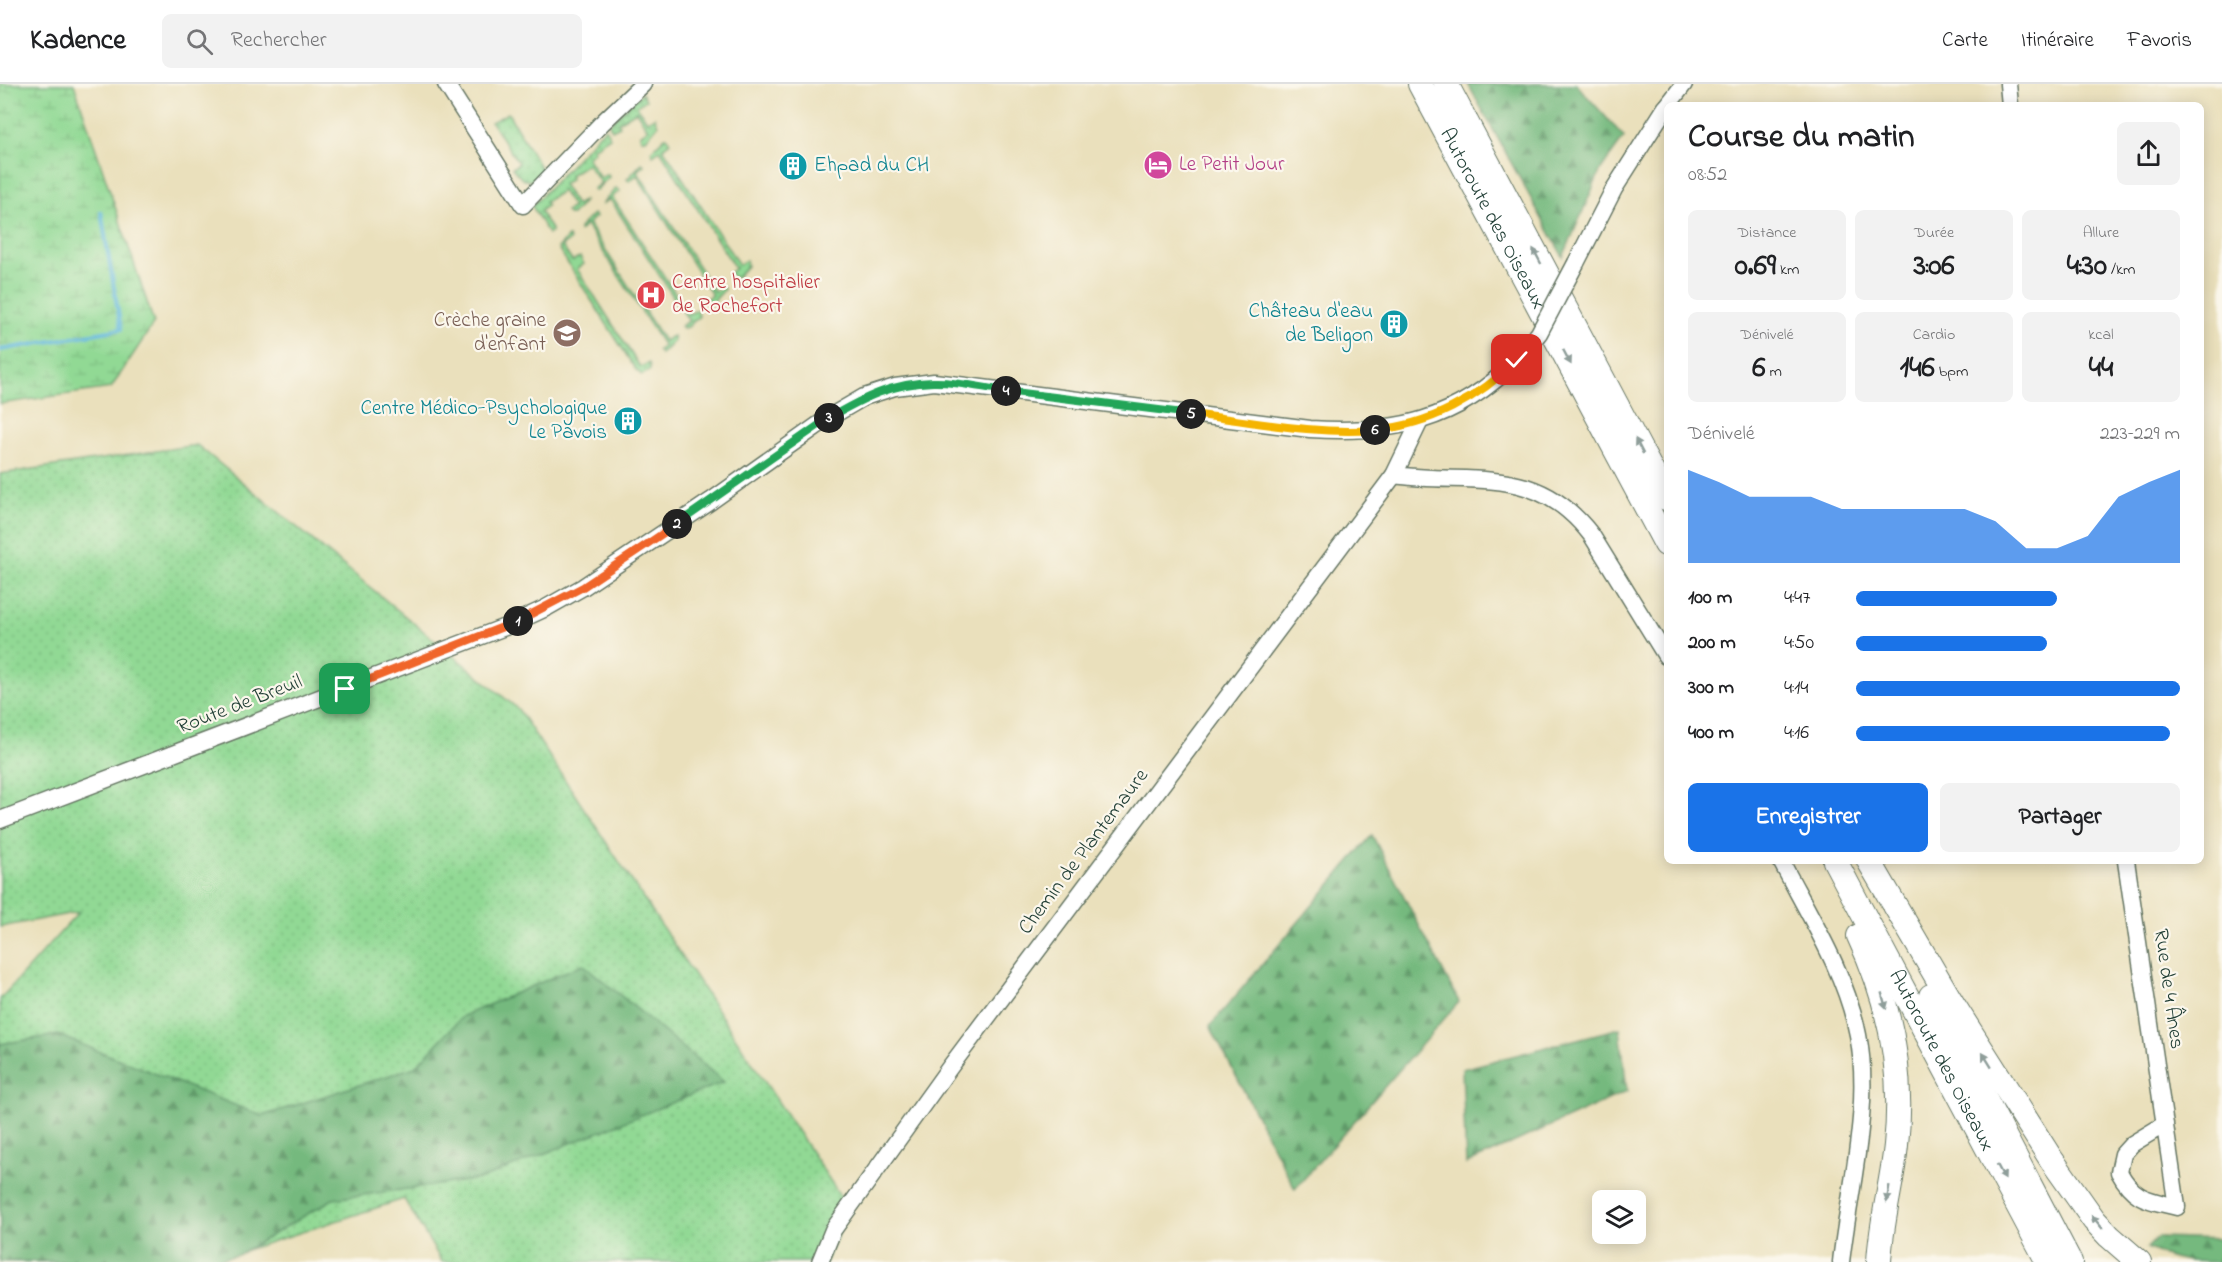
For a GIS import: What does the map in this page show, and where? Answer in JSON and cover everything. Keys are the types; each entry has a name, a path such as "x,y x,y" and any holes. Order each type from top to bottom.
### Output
{"highway":[{"name":"Autoroute des Oiseaux","path":"1420,84 1664,540"},
{"name":"Autoroute des Oiseaux","path":"1446,84 1664,494"},
{"path":"1824,864 1876,977 1895,1047 1898,1087 1896,1145 1879,1262"},
{"name":"Autoroute des Oiseaux","path":"1837,864 2048,1262"},
{"name":"Autoroute des Oiseaux","path":"1862,864 2070,1262"},
{"path":"1871,864 1964,1022 2051,1159 2094,1220 2139,1262"}],"street":[{"path":"446,84 523,205 643,84"},
{"name":"Route de Breuil","path":"1670,102 1684,84"},
{"path":"2008,84 2010,102"},
{"name":"Route de Breuil","path":"0,820 494,632 546,608 583,587 674,526 828,418 864,397 895,387 934,382 1310,429 1353,431 1385,429 1420,420 1474,396 1502,375 1517,360 1545,324 1614,189 1664,111"},
{"name":"Chemin de Plantemaure","path":"820,1262 833,1230 950,1067 1394,475 1420,420"},
{"path":"1394,475 1425,479 1490,480 1516,484 1542,491 1562,504 1578,518 1592,536 1664,653"},
{"path":"1783,864 1841,978 1859,1038 1862,1100 1841,1262"},
{"name":"Rue de 4 Ânes","path":"2126,864 2165,1124 2177,1207 2141,1198 2127,1187 2119,1172 2123,1154 2132,1144 2165,1124"}],"green space":[{"path":"0,84 74,84 154,323 111,388 0,404"},
{"path":"1468,84 1576,84 1624,137 1601,169 1563,257"},
{"path":"642,93 646,100 637,106 647,121 655,117 658,125 646,139 641,139 640,135 648,129 636,111 618,122 620,126 612,130 609,124"},
{"path":"508,113 543,172 530,181 522,179 512,168 519,164 491,122"},
{"path":"605,128 610,137 593,148 594,152 587,157 600,178 608,174 609,177 595,191 593,189 601,183 587,164 570,175 571,179 563,184 576,205 585,200 572,215 566,211 573,207 562,191 545,202 547,206 540,211 552,231 548,234 532,206"},
{"path":"665,137 670,142 663,148 739,265 746,260 747,266 736,278 728,274 735,268 660,150 653,155 651,151"},
{"path":"642,163 644,165 637,171 715,292 723,286 724,290 711,304 705,299 712,295 637,175 629,181 627,179"},
{"path":"616,188 620,191 612,197 689,314 697,310 699,316 688,327 681,326 689,321 610,199 602,204"},
{"path":"593,214 596,217 588,223 664,341 673,336 674,341 661,354 657,351 664,346 586,225 579,231 579,228"},
{"path":"568,237 570,240 562,246 572,261 580,257 584,264 577,269 640,367 649,363 650,370 642,375 636,370 558,248"},
{"path":"197,445 518,709 849,1209 826,1262 442,1262 404,1199 209,1262 0,1262 0,999 79,912 0,927 0,474"},
{"path":"1372,835 1459,1002 1295,1189 1210,1026"},
{"path":"583,964 724,1082 481,1179 333,1199 238,1255 204,1262 0,1261 0,1044 58,1035 262,1116 415,1067 463,1016"},
{"path":"1620,1028 1627,1091 1466,1164 1462,1069"},
{"path":"2158,1237 2222,1239 2222,1262 2183,1260 2147,1248"}],"waterway":[{"path":"0,350 121,329 101,212"}],"place":[{"name":"Le Petit Jour","path":"1158,165"},
{"name":"Ehpad du CH","path":"793,166"},
{"name":"Centre hospitalier de Rochefort","path":"651,295"},
{"name":"Château d'eau de Beligon","path":"1394,324"},
{"name":"Crèche graine d'enfant","path":"567,333"},
{"name":"Centre Médico-Psychologique Le Pavois","path":"628,421"}],"route":[{"path":"345,689 505,627 546,608 583,587 674,526 828,418 864,397 895,387 934,382 1310,429 1353,431 1385,429 1420,420 1461,404 1488,386 1517,360"}]}
